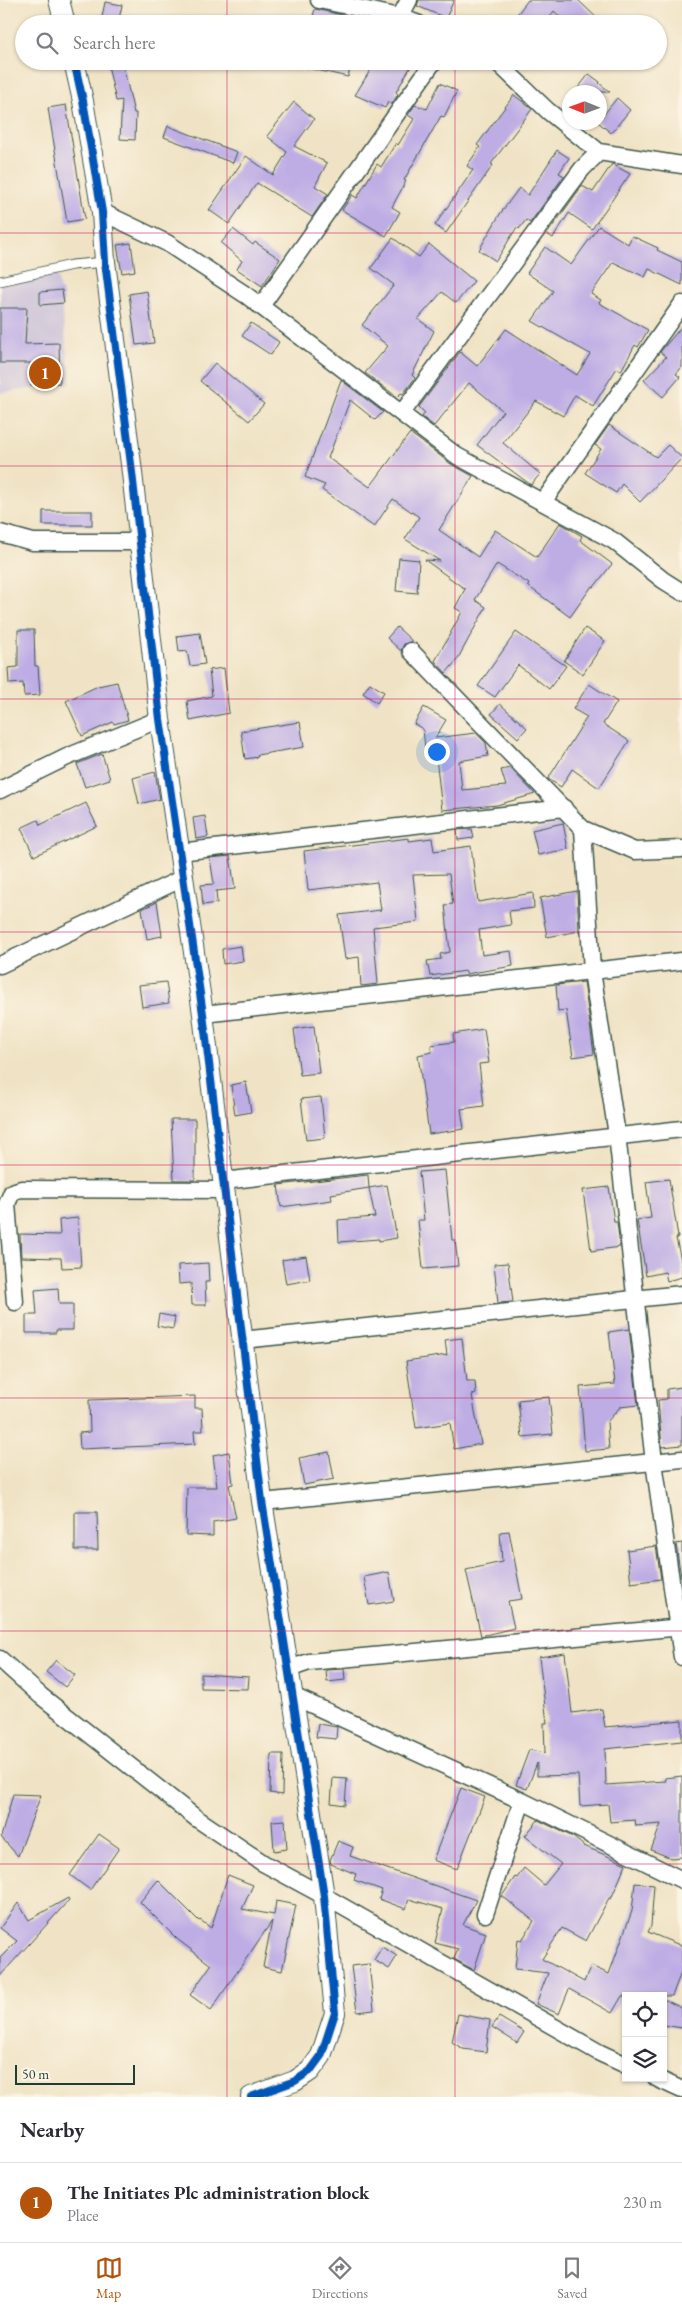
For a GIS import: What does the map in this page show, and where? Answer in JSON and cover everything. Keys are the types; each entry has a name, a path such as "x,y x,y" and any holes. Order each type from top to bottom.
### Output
{"street":[{"path":"59,0 63,15"},
{"path":"319,0 390,15"},
{"path":"401,15 409,0"},
{"path":"76,70 102,212 105,262 160,719 203,1014 263,1502 324,1896 335,2013 321,2056 310,2071 295,2082 256,2096"},
{"path":"261,306 428,70"},
{"path":"505,70 548,112 599,152 682,165"},
{"path":"402,413 582,169 599,152"},
{"path":"102,212 167,243 261,306 457,456 614,541 663,580 682,592"},
{"path":"543,502 682,304"},
{"path":"0,533 32,542 140,542"},
{"path":"411,651 583,829 635,851 682,849"},
{"path":"0,790 67,757 160,719"},
{"path":"179,852 564,808"},
{"path":"583,829 592,971 617,1135 654,1462 680,1627 682,1656"},
{"path":"0,965 183,878"},
{"path":"203,1014 682,961"},
{"path":"15,1302 7,1204 12,1192 22,1189 224,1186 682,1128"},
{"path":"242,1340 682,1294"},
{"path":"263,1502 682,1459"},
{"path":"289,1670 308,1662 680,1627"},
{"path":"0,1659 41,1696 196,1818 262,1863 324,1896 600,2053 622,2063"},
{"path":"293,1696 522,1801 682,1880"},
{"path":"485,1914 522,1801"},
{"path":"665,2082 682,2090"}],"lane":[{"path":"0,281 72,265 105,262"}],"shaded area":[{"path":"57,269 71,384 0,393 0,279"}],"building":[{"path":"419,0 454,0 447,15 439,15 417,6"},
{"path":"528,0 578,0 594,15 558,15 554,11 551,15 517,15"},
{"path":"105,2 122,5 120,15 102,15"},
{"path":"315,9 342,15 313,15"},
{"path":"109,70 124,70 134,113 136,113 135,140 120,139 122,100 116,101"},
{"path":"316,70 350,70 348,77"},
{"path":"370,70 409,70 396,92 398,94 392,104 388,102 385,108 355,95"},
{"path":"589,74 601,85 580,85"},
{"path":"440,83 457,91 444,117 441,116 404,180 406,181 392,207 400,212 386,236 342,210 352,195 357,198 377,164 381,167 396,143 398,145 414,119 408,115 415,105 427,109"},
{"path":"514,95 532,109 491,164 493,165 446,233 435,225 473,170 467,166 480,147 477,145"},
{"path":"617,98 630,110 611,133 607,130 607,111"},
{"path":"294,102 314,119 294,146 327,163 315,186 328,194 312,217 257,183 229,224 209,210 246,156 273,175 287,152 267,136"},
{"path":"66,105 85,219 67,222 48,108"},
{"path":"168,126 237,152 233,163 164,137"},
{"path":"557,150 569,158 559,173 564,176 530,223 526,220 519,229 517,227 496,261 479,250 500,214 519,188 528,195"},
{"path":"612,164 630,174 592,229 569,213 553,238 547,234 582,186 593,192"},
{"path":"599,226 628,244 632,236 682,262 682,285 649,269 645,277 613,262 591,294 601,300 599,303 648,330 638,347 635,345 621,371 617,368 593,406 575,395 563,416 536,401 503,443 540,474 531,485 477,445 503,411 469,383 434,426 422,417 425,413 419,407 460,352 477,366 506,329 577,375 590,354 532,321 553,291 527,273 545,247 571,265"},
{"path":"233,229 253,245 255,242 280,259 262,286 237,269 242,261 221,243"},
{"path":"393,238 419,257 429,244 474,281 456,303 442,292 418,319 434,331 412,375 415,378 403,394 401,393 397,397 365,373 388,346 362,325 394,285 371,268"},
{"path":"131,243 135,271 122,273 117,245"},
{"path":"62,290 64,303 40,305 40,292"},
{"path":"147,291 154,343 136,345 129,294"},
{"path":"0,308 27,308 25,344 59,343 60,383 31,385 31,363 0,363"},
{"path":"251,323 279,342 271,355 242,336"},
{"path":"682,326 682,367 676,374 680,377 663,397 644,380 666,357 660,352"},
{"path":"215,363 264,404 249,421 200,381"},
{"path":"341,380 383,412 375,420 350,400 328,458 370,487 410,433 451,464 473,476 439,530 478,557 495,530 537,557 560,523 582,536 580,540 612,564 594,587 592,586 570,617 528,586 529,584 497,564 475,600 486,607 457,660 446,673 435,661 462,612 455,608 465,589 425,560 440,561 405,539 419,517 393,499 374,527 322,490 325,485 305,477"},
{"path":"609,425 656,457 668,445 682,458 640,502 622,484 616,493 585,473 601,449 595,445"},
{"path":"43,511 92,511 92,525 43,525"},
{"path":"399,558 419,560 417,593 396,591"},
{"path":"397,627 412,641 404,644 401,651 387,638"},
{"path":"585,628 605,641 583,674 564,661"},
{"path":"18,630 34,630 35,666 38,666 40,695 24,696 23,683 9,684 8,668 18,667"},
{"path":"516,632 566,666 549,689 518,665 495,697 478,686"},
{"path":"200,633 205,664 190,666 187,651 179,652 177,636"},
{"path":"224,668 229,713 190,721 187,701 212,696 209,670"},
{"path":"117,682 128,720 114,724 113,722 82,736 66,701 98,686"},
{"path":"370,683 384,692 377,703 363,693"},
{"path":"589,684 617,702 603,724 629,741 599,788 572,769 561,787 548,779 587,717 573,709"},
{"path":"500,704 527,728 518,738 491,714"},
{"path":"424,707 446,720 435,738 476,733 486,743 488,756 459,761 462,790 506,786 501,770 510,768 535,794 497,805 442,810 436,757 426,758 423,729 414,724"},
{"path":"300,722 304,747 257,755 258,757 245,759 241,731"},
{"path":"102,754 110,779 85,787 77,764"},
{"path":"155,772 160,799 139,804 133,778"},
{"path":"86,803 97,826 34,856 21,828 38,820 40,825"},
{"path":"205,816 208,837 196,839 193,818"},
{"path":"563,823 568,849 538,855 532,830"},
{"path":"472,829 474,838 458,840 457,830"},
{"path":"409,838 409,841 432,838 434,851 471,846 478,902 533,893 534,908 509,911 511,925 479,930 482,955 511,951 513,966 466,974 466,971 430,976 427,961 441,959 440,954 450,952 445,905 453,904 449,874 413,875 418,922 373,927 378,984 361,986 359,957 345,959 339,915 381,910 377,882 308,890 304,851"},
{"path":"230,856 235,889 216,891 217,903 203,905 201,885 214,884 210,858"},
{"path":"577,891 579,931 547,937 540,898"},
{"path":"157,902 162,936 147,939 142,909"},
{"path":"241,946 243,961 223,964 222,949"},
{"path":"166,982 169,1003 142,1007 139,985"},
{"path":"584,982 594,1054 573,1057 566,1010 558,1011 556,985"},
{"path":"314,1026 319,1073 300,1075 294,1029"},
{"path":"484,1029 489,1063 479,1064 484,1106 461,1109 464,1129 429,1134 418,1055 432,1052 431,1045 454,1042 453,1034"},
{"path":"246,1082 251,1112 235,1115 231,1085"},
{"path":"321,1097 325,1138 306,1140 301,1099"},
{"path":"171,1119 195,1119 195,1180 174,1180"},
{"path":"445,1170 452,1240 455,1240 458,1266 423,1269 418,1220 424,1220 419,1172"},
{"path":"368,1175 369,1188 331,1194 332,1200 281,1207 278,1185"},
{"path":"669,1179 678,1237 676,1238 682,1265 682,1277 667,1281 665,1272 646,1276 637,1220 651,1218 646,1182"},
{"path":"387,1185 397,1238 379,1241 379,1239 339,1242 338,1220 375,1217 369,1188"},
{"path":"609,1187 614,1222 617,1222 620,1247 591,1251 583,1190"},
{"path":"78,1218 81,1267 62,1268 61,1258 21,1257 20,1234 60,1235 59,1220"},
{"path":"306,1256 310,1280 286,1284 282,1260"},
{"path":"208,1263 209,1282 205,1282 206,1305 192,1305 191,1283 179,1284 178,1265"},
{"path":"508,1263 513,1302 498,1303 494,1264"},
{"path":"58,1288 59,1304 73,1304 73,1330 56,1330 56,1333 26,1333 26,1315 37,1315 35,1290"},
{"path":"159,1314 175,1317 173,1329 157,1326"},
{"path":"629,1329 638,1405 620,1407 607,1422 609,1449 585,1451 580,1387 615,1384 609,1332"},
{"path":"462,1338 467,1381 475,1381 476,1394 472,1395 481,1444 454,1449 450,1423 416,1428 406,1361 447,1355 445,1340"},
{"path":"682,1387 682,1445 662,1447 658,1400 667,1399 667,1389"},
{"path":"195,1396 195,1408 202,1408 203,1431 194,1431 195,1444 80,1449 79,1433 90,1432 89,1400"},
{"path":"549,1397 553,1434 522,1437 518,1400"},
{"path":"229,1452 233,1484 229,1485 236,1518 213,1522 213,1536 186,1535 187,1487 217,1487 213,1455"},
{"path":"329,1452 334,1479 304,1485 299,1458"},
{"path":"75,1512 97,1512 98,1550 75,1550"},
{"path":"509,1531 522,1599 508,1601 514,1628 481,1636 466,1570 502,1562 500,1532"},
{"path":"682,1543 682,1577 681,1577 676,1544"},
{"path":"656,1546 661,1579 631,1583 627,1550"},
{"path":"389,1572 394,1601 369,1605 364,1577"},
{"path":"565,1653 572,1713 602,1709 605,1727 682,1720 682,1741 605,1749 606,1785 666,1781 665,1778 682,1776 682,1857 671,1858 651,1850 661,1824 636,1826 635,1820 610,1822 608,1804 580,1806 578,1775 537,1776 537,1763 527,1789 516,1785 529,1750 545,1753 544,1723 547,1723 539,1657"},
{"path":"56,1660 75,1675 65,1687 46,1672"},
{"path":"344,1669 345,1680 327,1682 326,1670"},
{"path":"201,1674 249,1677 248,1689 201,1688"},
{"path":"318,1724 337,1727 336,1739 316,1737"},
{"path":"271,1754 283,1754 282,1795 270,1793"},
{"path":"333,1778 347,1779 345,1805 331,1803"},
{"path":"461,1788 485,1797 457,1869 433,1860"},
{"path":"13,1794 41,1795 18,1856 1,1837"},
{"path":"285,1820 287,1849 274,1851 272,1821"},
{"path":"538,1820 573,1837 584,1846 626,1864 611,1899 609,1898 586,1941 562,1928 542,1959 584,1982 591,1966 609,1974 632,1911 635,1883 654,1885 651,1926 648,1932 682,1946 682,1970 672,1996 667,1996 667,1992 622,1992 622,1996 612,2013 569,1989 559,2014 536,2004 548,1973 515,1969 518,1939 522,1940 534,1921 502,1896 515,1877 517,1878 524,1868 544,1885 561,1864 525,1836"},
{"path":"99,1834 119,1848 90,1890 70,1875"},
{"path":"338,1841 353,1847 350,1856 476,1900 463,1925 486,1933 474,1970 454,1959 458,1949 435,1943 443,1909 409,1899 406,1909 379,1899 382,1890 354,1880 356,1874 331,1864 330,1860"},
{"path":"228,1875 253,1885 242,1909 274,1915 276,1901 296,1905 282,1971 263,1967 272,1921 211,2010 190,1995 211,1965 177,1939 140,1902 158,1880 199,1921 211,1928"},
{"path":"68,1898 69,1900 0,1976 0,1958 17,1941 0,1928 18,1903 29,1920"},
{"path":"382,1947 397,1956 389,1969 374,1960"},
{"path":"369,1964 374,2010 357,2012 351,1966"},
{"path":"667,2001 682,2008 682,2028 667,2026"},
{"path":"458,2014 490,2020 486,2052 463,2049 452,2042"},
{"path":"499,2017 524,2032 517,2043 492,2027"}],"cycle path":[{"path":"76,70 102,212 105,262 131,464 160,719 203,1014 262,1501 324,1896 335,2013 321,2056 310,2071 295,2081 251,2097"}],"place":[{"name":"The Initiates Plc administration block","path":"45,373"}]}
